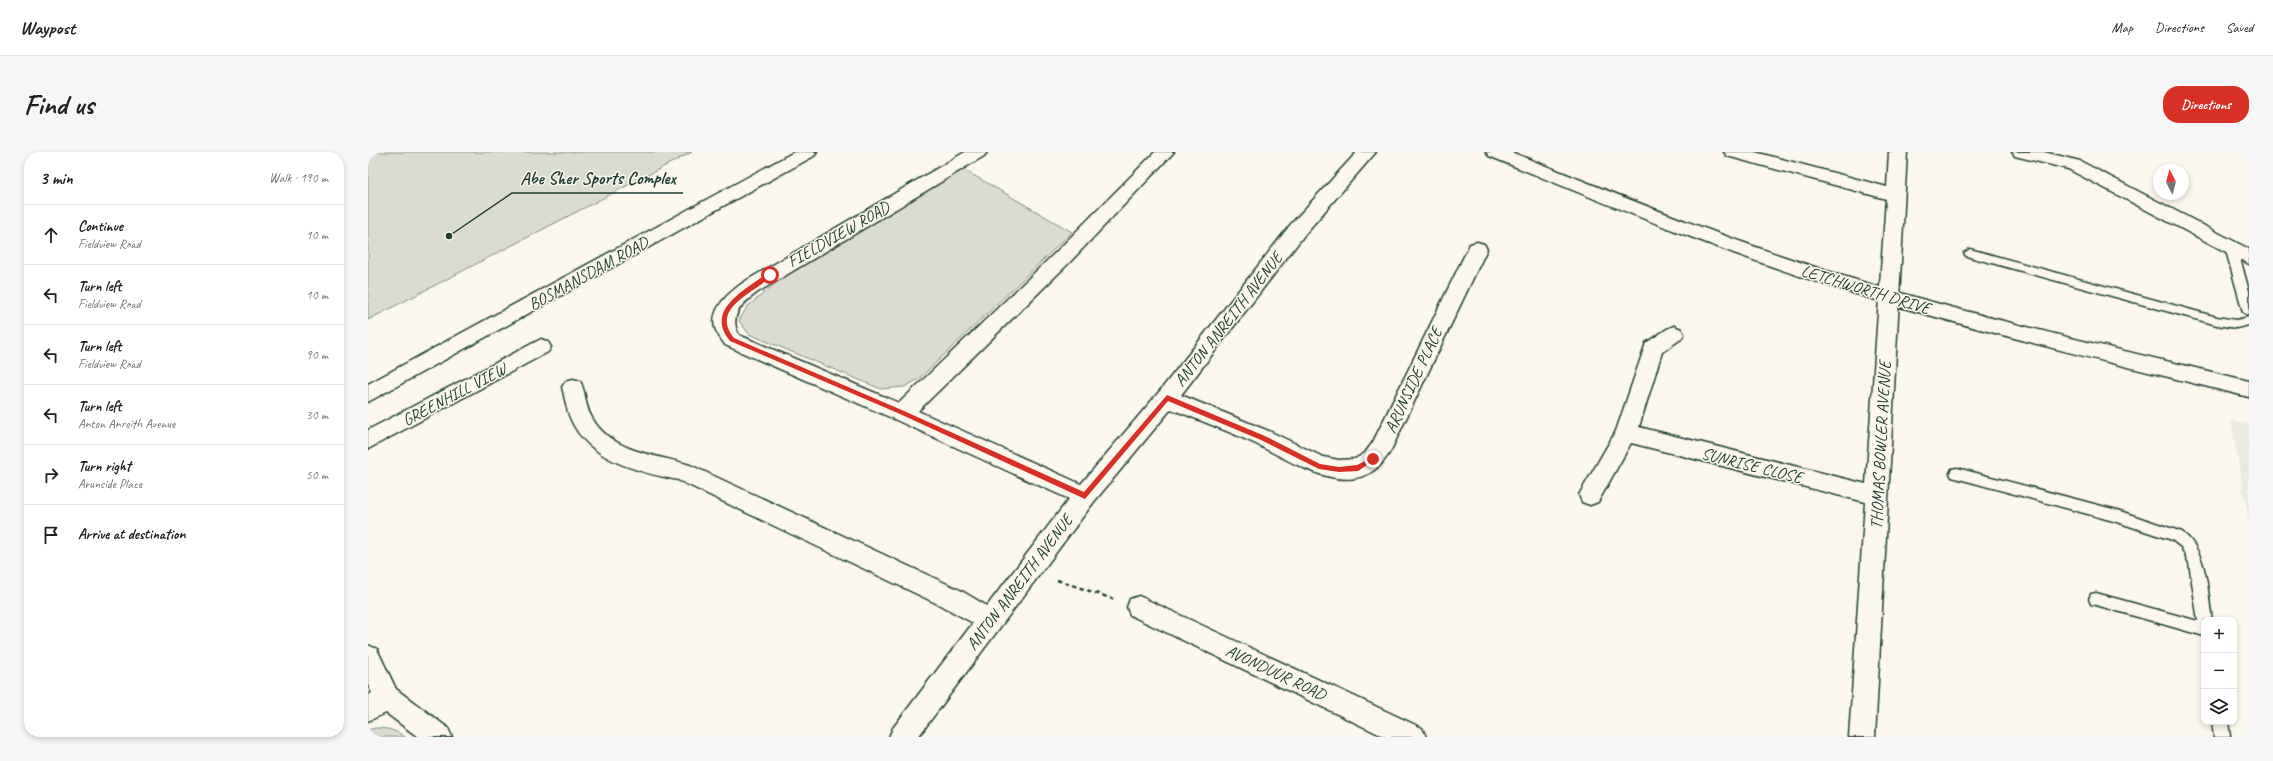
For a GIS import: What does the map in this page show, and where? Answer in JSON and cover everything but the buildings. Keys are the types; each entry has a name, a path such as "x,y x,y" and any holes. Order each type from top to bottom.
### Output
{"street":[{"name":"BOSMANSDAM ROAD","path":"368,394 808,152"},
{"name":"FIELDVIEW ROAD","path":"978,152 770,275 739,296 730,305 725,314 723,323 725,332 732,340 902,412 1085,496"},
{"path":"902,412 1062,258 1165,152"},
{"name":"ANTON ANREITH AVENUE","path":"902,737 1085,496 1167,398 1298,229 1367,152"},
{"name":"LETCHWORTH DRIVE","path":"1494,152 1756,254 1888,296 1949,314 2249,389"},
{"path":"1733,152 1895,195"},
{"name":"THOMAS BOWLER AVENUE","path":"1862,737 1898,152"},
{"path":"2021,152 2074,165 2249,257"},
{"name":"ARUNSIDE PLACE","path":"1167,398 1263,438 1319,466 1339,470 1358,468 1373,459 1381,448 1477,249"},
{"path":"1590,495 1626,433 1653,348 1674,334"},
{"name":"GREENHILL VIEW","path":"368,440 541,347"},
{"path":"573,388 582,420 599,439 620,455 658,467 682,472 951,598 990,620"},
{"name":"SUNRISE CLOSE","path":"1626,433 1878,496"},
{"name":"AVONDUUR ROAD","path":"1139,607 1413,737"},
{"path":"368,657 377,704 439,737"}],"lane":[{"path":"2231,247 2249,312"},
{"path":"1970,253 2217,321 2236,324 2249,322"},
{"path":"1956,474 2117,516 2176,536 2186,543 2196,563 2205,617"},
{"path":"2096,599 2201,628"},
{"path":"2220,725 2222,737"}],"path":[{"path":"1028,571 1139,607"}],"shaded area":[{"path":"368,152 692,152 368,320"},
{"path":"961,168 1072,232 919,379 904,387 881,389 749,334 739,321 747,307 794,268"},
{"path":"2231,420 2249,424 2249,522"},
{"path":"375,728 391,730 405,737 368,737 368,730"}],"place":[{"name":"Abe Sher Sports Complex","path":"449,236"}],"route":[{"path":"770,275 739,296 730,305 725,314 723,323 725,332 732,340 902,412 1085,496 1167,398 1263,438 1319,466 1339,470 1358,468 1373,459"}]}
